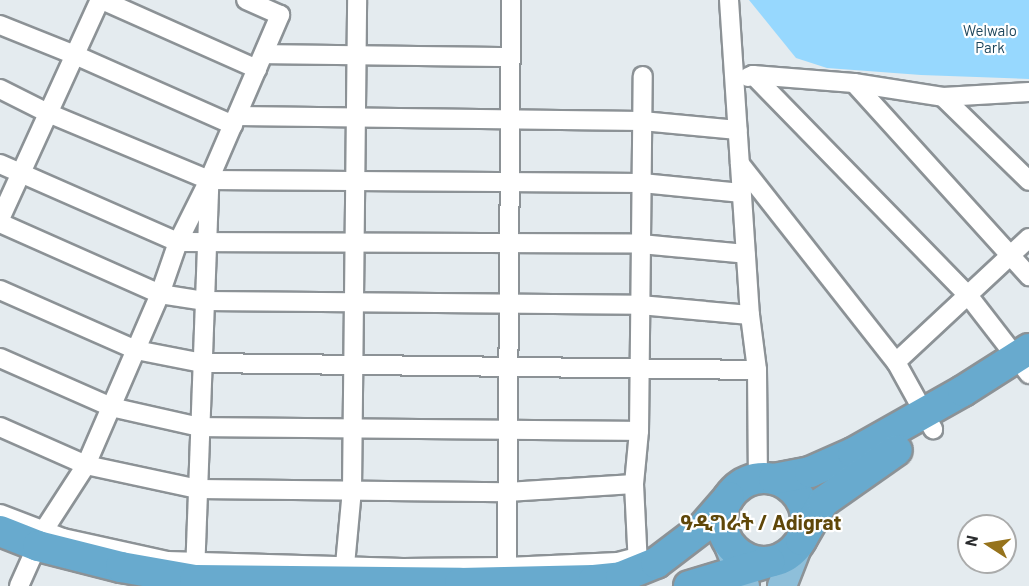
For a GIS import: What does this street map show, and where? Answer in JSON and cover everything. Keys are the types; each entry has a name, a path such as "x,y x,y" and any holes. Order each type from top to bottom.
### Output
{"highway":[{"path":"0,553 195,576 460,584 621,578 675,551 714,517 742,484 766,479 795,477 828,465 928,420 1026,365"},
{"path":"776,574 785,557 800,543 818,509 834,492 886,456 928,420"},
{"path":"766,479 788,485 802,502 806,518 800,543"},
{"path":"729,497 722,518 728,543 746,558 776,574"},
{"path":"0,531 33,557 117,586"},
{"path":"689,586 776,574"}],"main road":[{"path":"728,543 742,579"}],"street":[{"path":"511,57 356,55 260,61 101,0 0,221 160,294 205,302 640,305 750,315"},
{"path":"0,514 33,557 86,465 160,294 178,242 209,180 280,15 246,0"},
{"path":"345,565 352,490 357,0"},
{"path":"507,567 511,0"},
{"path":"729,0 750,315 766,479"},
{"path":"0,25 235,120 356,118 642,121 738,130"},
{"path":"734,82 753,75 854,83 943,97 1029,92"},
{"path":"753,75 968,295 1026,365"},
{"path":"209,180 195,576 345,565 403,568 507,567 618,561 638,571 634,484 639,430 643,76"},
{"path":"854,83 1029,276"},
{"path":"0,89 48,113 209,180 642,183 742,193"},
{"path":"943,97 1029,181"},
{"path":"0,164 178,242 207,240 641,244 746,254"},
{"path":"740,164 896,362 928,420"},
{"path":"896,362 1029,238"},
{"path":"0,290 136,350 202,363 757,370"},
{"path":"0,358 111,407 200,427 639,430"},
{"path":"0,427 86,465 198,489 507,492 634,484"}],"green space":[{"name":"Welwalo Park","path":"749,0 1029,0 1029,79 921,75 827,68 796,58"}],"district":[{"name":"ዓዲግራት / Adigrat","path":"761,522"}]}
